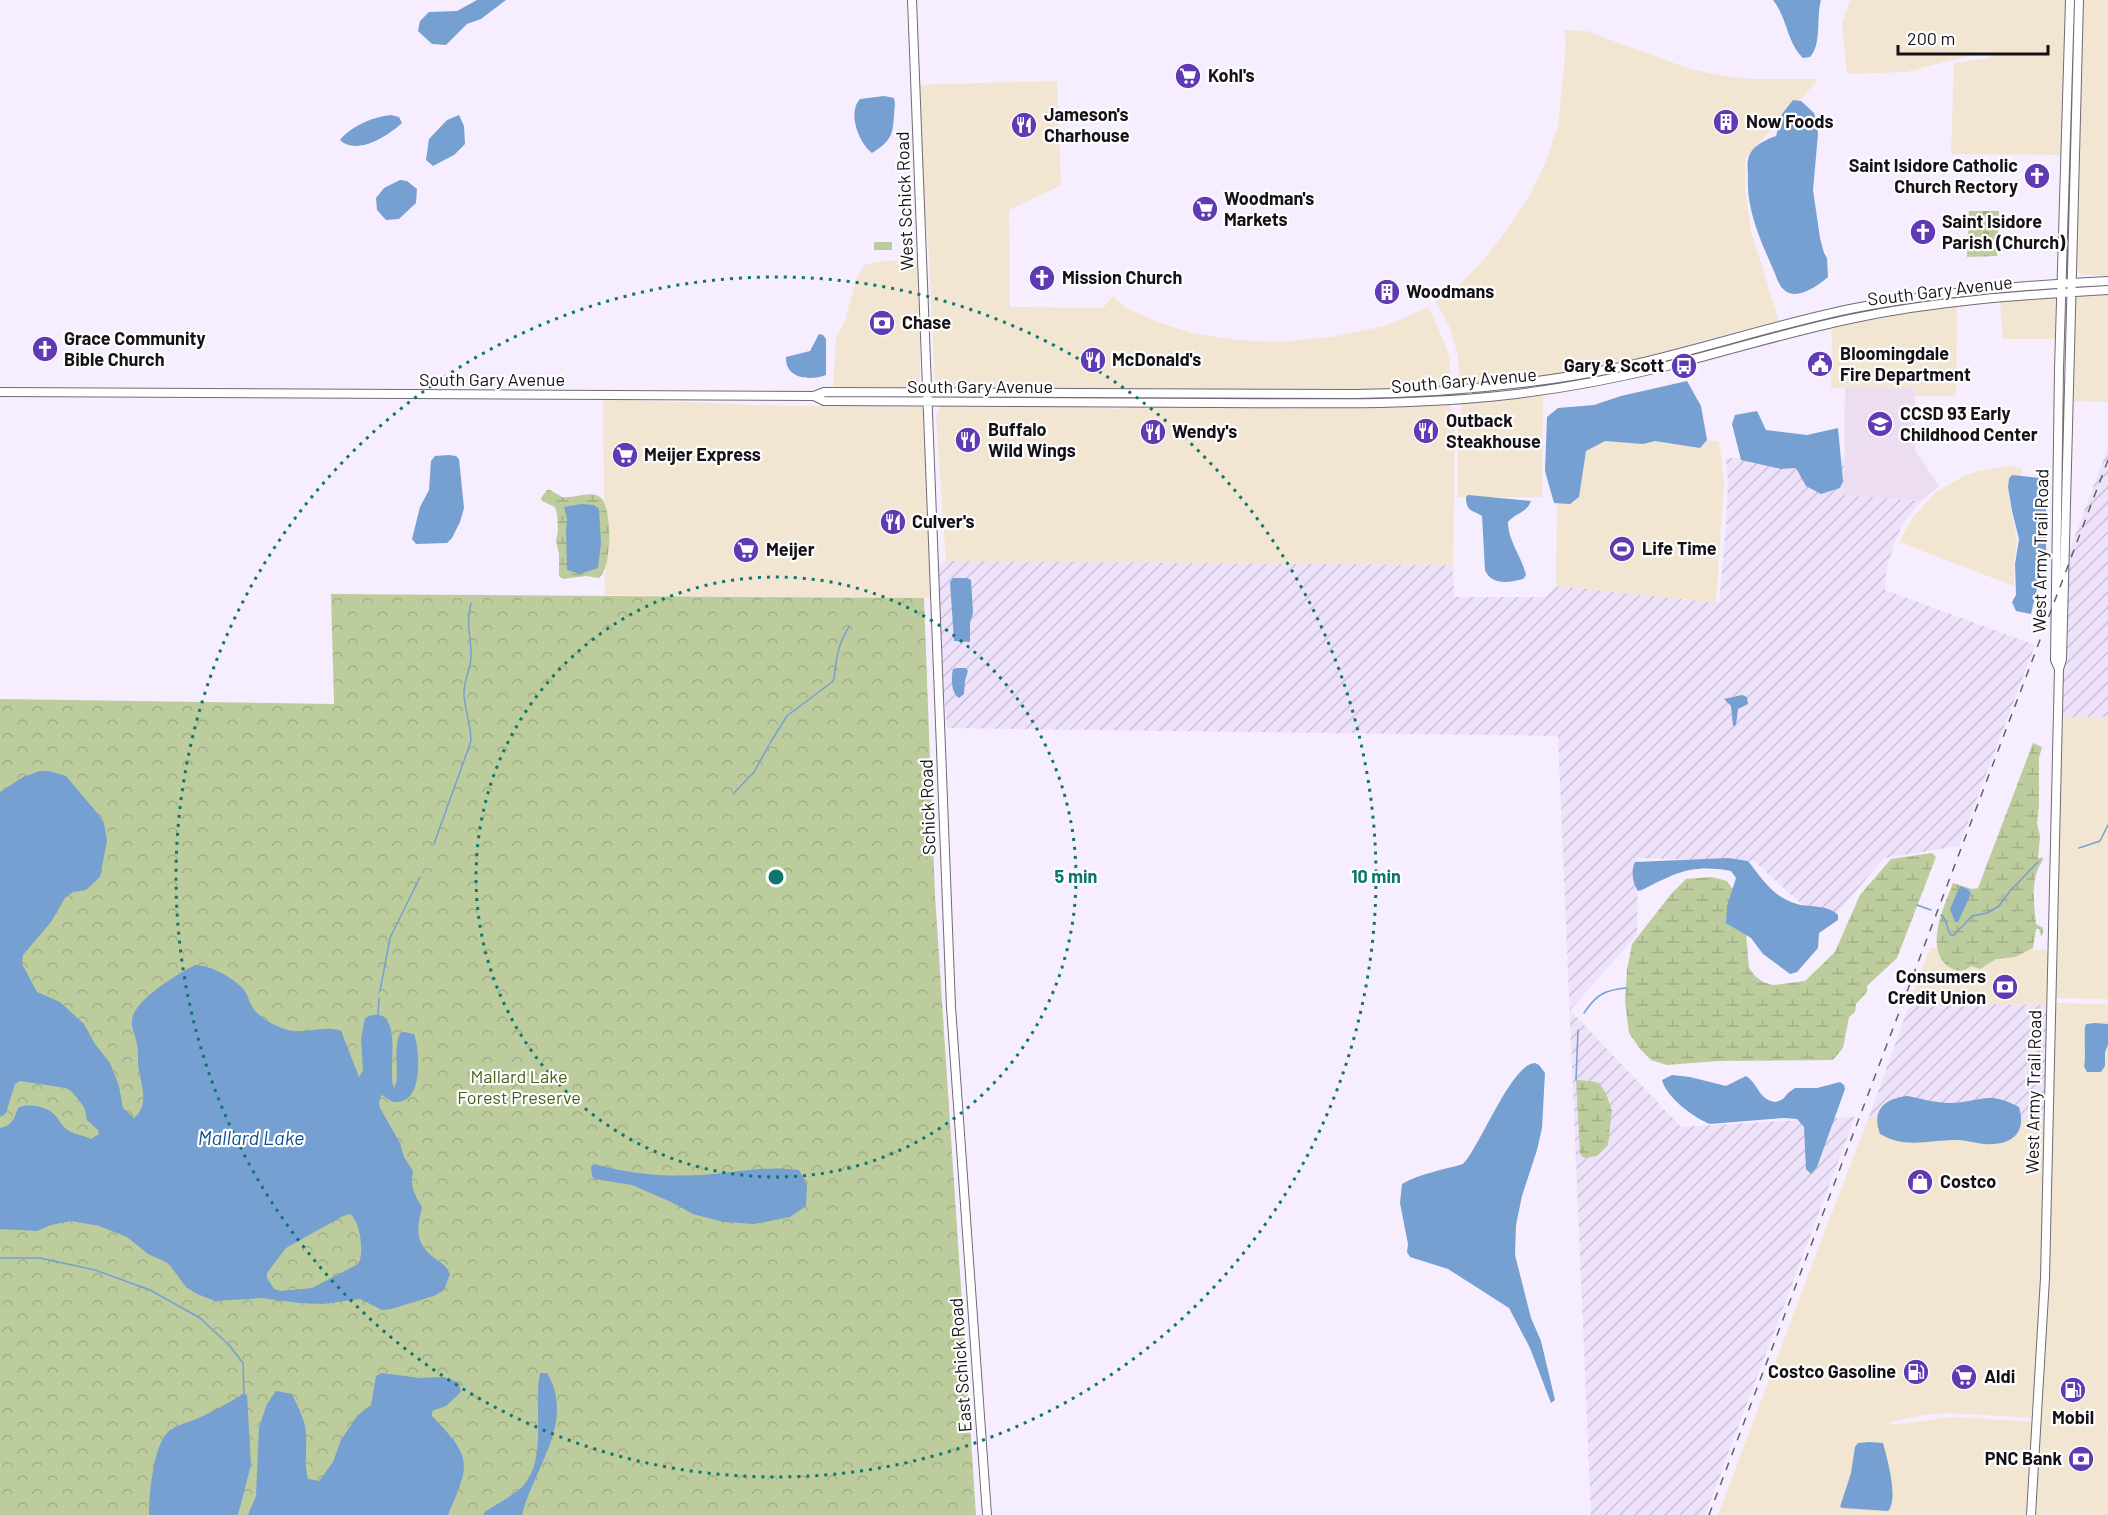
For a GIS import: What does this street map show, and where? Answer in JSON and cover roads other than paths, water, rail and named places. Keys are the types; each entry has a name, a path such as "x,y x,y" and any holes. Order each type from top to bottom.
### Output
{"main road":[{"name":"West Schick Road","path":"912,0 928,401"},
{"name":"West Army Trail Road","path":"2059,669 2055,660 2055,650 2060,293 2070,0"},
{"name":"West Army Trail Road","path":"2031,1515 2044,1308 2059,669 2062,659 2073,292 2079,0"},
{"name":"South Gary Avenue","path":"0,392 814,396 824,392 1356,394 1468,389 1550,379 1623,366 1818,316 1933,295 2108,281"},
{"name":"South Gary Avenue","path":"814,396 824,401 1367,403 1460,399 1543,390 1616,377 1676,364 1821,325 1924,306 1978,299 2108,290"},
{"path":"1818,316 1821,325"},
{"name":"Schick Road","path":"928,401 951,1007 965,1212"},
{"name":"East Schick Road","path":"965,1212 987,1515"}],"water":[{"path":"477,0 506,0 481,19 467,24 446,45 432,44 418,31 420,21 429,12 457,11"},
{"path":"1773,0 1821,0 1816,45 1810,57 1803,58 1798,52"},
{"path":"884,96 894,98 892,132 886,143 872,153 856,128 856,105 860,99"},
{"path":"1793,100 1801,101 1814,113 1816,119 1818,134 1813,190 1820,238 1827,258 1828,277 1814,287 1797,294 1787,292 1778,282 1755,224 1748,188 1750,154 1758,145 1776,136 1782,114"},
{"path":"391,115 399,117 402,123 381,138 355,146 340,140 350,130 363,123"},
{"path":"459,115 464,126 465,144 454,155 433,166 426,160 429,139 447,120"},
{"path":"400,180 407,181 417,189 416,203 399,219 386,220 377,210 376,198 384,188"},
{"path":"819,334 826,339 826,375 806,378 794,374 787,364 786,357 810,351"},
{"path":"1687,381 1701,406 1707,440 1700,448 1655,441 1643,444 1605,441 1586,451 1579,497 1570,504 1554,503 1545,471 1547,417 1558,408 1594,405 1621,396"},
{"path":"1757,411 1766,430 1807,435 1838,428 1843,481 1840,488 1821,494 1806,486 1796,468 1781,469 1741,460 1732,424 1735,415"},
{"path":"449,455 459,459 464,508 460,522 447,543 416,544 412,539 420,507 429,490 431,461 435,456"},
{"path":"2012,475 2040,478 2046,486 2046,552 2031,614 2016,611 2012,602 2016,595 2015,564 2019,539 2008,487 2009,478"},
{"path":"1468,495 1531,501 1527,508 1508,522 1510,536 1526,575 1523,579 1501,582 1488,575 1485,570 1482,516 1469,508 1466,502"},
{"path":"581,504 594,505 599,509 601,543 598,568 580,574 567,570 567,519 564,507"},
{"path":"953,578 971,580 973,613 970,623 970,642 954,641 950,582"},
{"path":"966,668 968,671 964,694 959,698 954,693 952,681 953,669"},
{"path":"1742,695 1747,697 1748,704 1738,709 1736,725 1733,726 1731,706 1724,699"},
{"name":"Mallard Lake","path":"40,771 66,776 104,823 107,841 100,877 86,890 73,892 65,898 51,922 23,955 22,964 37,992 60,1002 84,1024 95,1044 110,1063 119,1086 123,1108 134,1118 142,1108 143,1090 138,1068 138,1047 132,1024 134,1013 158,988 195,965 215,970 234,981 245,992 255,1011 278,1026 297,1031 334,1029 341,1031 359,1077 363,1070 361,1039 365,1018 379,1015 386,1019 392,1036 394,1089 397,1078 397,1048 400,1033 414,1034 418,1052 418,1074 412,1093 406,1099 398,1102 381,1095 379,1103 413,1171 413,1190 422,1207 418,1230 421,1243 448,1269 450,1274 444,1290 434,1296 382,1310 360,1299 323,1304 262,1298 215,1301 186,1287 168,1263 148,1254 127,1237 99,1226 71,1221 51,1225 37,1231 0,1229 0,1128 10,1124 18,1108 41,1107 54,1114 64,1127 72,1132 91,1139 99,1134 98,1130 87,1120 85,1109 79,1100 66,1088 20,1081 15,1084 6,1113 0,1117 0,792 23,777","holes":["350,1214 359,1230 361,1246 358,1264 312,1288 281,1291 274,1289 267,1278 267,1273 286,1248 343,1216"]},
{"path":"1728,858 1748,861 1769,887 1781,897 1797,904 1829,909 1838,915 1838,920 1819,933 1818,948 1797,972 1790,974 1763,954 1751,938 1726,923 1727,906 1736,878 1731,871 1694,869 1638,891 1633,880 1635,862"},
{"path":"1960,886 1968,889 1971,894 1958,922 1955,922 1950,909"},
{"path":"2086,1024 2108,1024 2105,1066 2101,1072 2087,1072 2084,1066 2085,1027"},
{"path":"1535,1063 1545,1073 1542,1128 1522,1196 1516,1225 1515,1255 1531,1318 1541,1341 1555,1400 1551,1403 1530,1348 1509,1308 1448,1269 1410,1257 1407,1252 1408,1244 1400,1203 1402,1184 1424,1174 1463,1164 1506,1090 1526,1067"},
{"path":"1672,1075 1726,1086 1746,1076 1762,1095 1776,1102 1795,1088 1817,1088 1840,1082 1845,1089 1817,1167 1811,1174 1806,1169 1804,1127 1797,1119 1710,1124 1689,1112 1669,1093 1662,1080"},
{"path":"1908,1096 1950,1103 1984,1098 2000,1099 2019,1107 2021,1124 2015,1136 2002,1143 1994,1144 1964,1140 1917,1143 1890,1139 1880,1134 1877,1118 1882,1107 1893,1099"},
{"path":"594,1164 647,1174 674,1176 762,1169 799,1170 807,1185 806,1206 790,1217 754,1224 723,1222 693,1214 632,1185 595,1179 592,1176 591,1167"},
{"path":"382,1373 420,1378 444,1377 459,1383 461,1392 446,1406 432,1411 432,1416 455,1442 464,1462 461,1484 448,1515 248,1515 256,1496 259,1427 267,1404 276,1391 292,1394 306,1430 308,1479 319,1481 333,1462 341,1440 357,1416 371,1405 376,1376"},
{"path":"540,1373 547,1373 555,1391 557,1409 555,1427 522,1515 483,1515 518,1491 530,1476 537,1448"},
{"path":"244,1393 247,1395 251,1465 238,1515 149,1515 155,1461 166,1434"},
{"path":"1858,1443 1883,1443 1892,1488 1891,1505 1888,1511 1840,1507 1851,1473 1855,1447"}],"waterway":[{"path":"434,844 471,741 464,690 471,658 469,625 471,603"},
{"path":"770,743 787,716 832,682 840,645 849,627"},
{"path":"733,794 754,772 769,745"},
{"path":"2079,848 2100,841 2108,825"},
{"path":"1941,915 1945,919 1949,933 1954,935 1972,916 1987,913 1999,906 2038,862"},
{"path":"380,991 390,938 420,877"},
{"path":"1917,905 1931,910"},
{"path":"1584,1013 1601,995 1612,990 1626,988"},
{"path":"378,1015 379,998"},
{"path":"1576,1080 1578,1030"},
{"path":"0,1258 40,1258 95,1270 150,1290 200,1318 229,1345 243,1363 244,1393"}],"railway":[{"path":"1709,1515 2108,460"}],"place":[{"name":"Kohl's","path":"1188,76"},
{"name":"Now Foods","path":"1726,122"},
{"name":"Jameson's Charhouse","path":"1024,125"},
{"name":"Saint Isidore Catholic Church Rectory","path":"2037,176"},
{"name":"Woodman's Markets","path":"1205,209"},
{"name":"Saint Isidore Parish (Church)","path":"1923,232"},
{"name":"Mission Church","path":"1042,278"},
{"name":"Woodmans","path":"1387,292"},
{"name":"Chase","path":"882,323"},
{"name":"Grace Community Bible Church","path":"45,349"},
{"name":"McDonald's","path":"1093,360"},
{"name":"Bloomingdale Fire Department","path":"1820,364"},
{"name":"Gary & Scott","path":"1684,366"},
{"name":"CCSD 93 Early Childhood Center","path":"1880,424"},
{"name":"Outback Steakhouse","path":"1426,431"},
{"name":"Wendy's","path":"1153,432"},
{"name":"Buffalo Wild Wings","path":"968,440"},
{"name":"Meijer Express","path":"625,455"},
{"name":"Culver's","path":"893,522"},
{"name":"Life Time","path":"1622,549"},
{"name":"Meijer","path":"746,550"},
{"name":"Consumers Credit Union","path":"2005,987"},
{"name":"Costco","path":"1920,1182"},
{"name":"Costco Gasoline","path":"1916,1372"},
{"name":"Aldi","path":"1964,1377"},
{"name":"Mobil","path":"2073,1390"},
{"name":"PNC Bank","path":"2081,1459"}],"park label":[{"name":"Mallard Lake Forest Preserve","path":"519,1087"}]}
